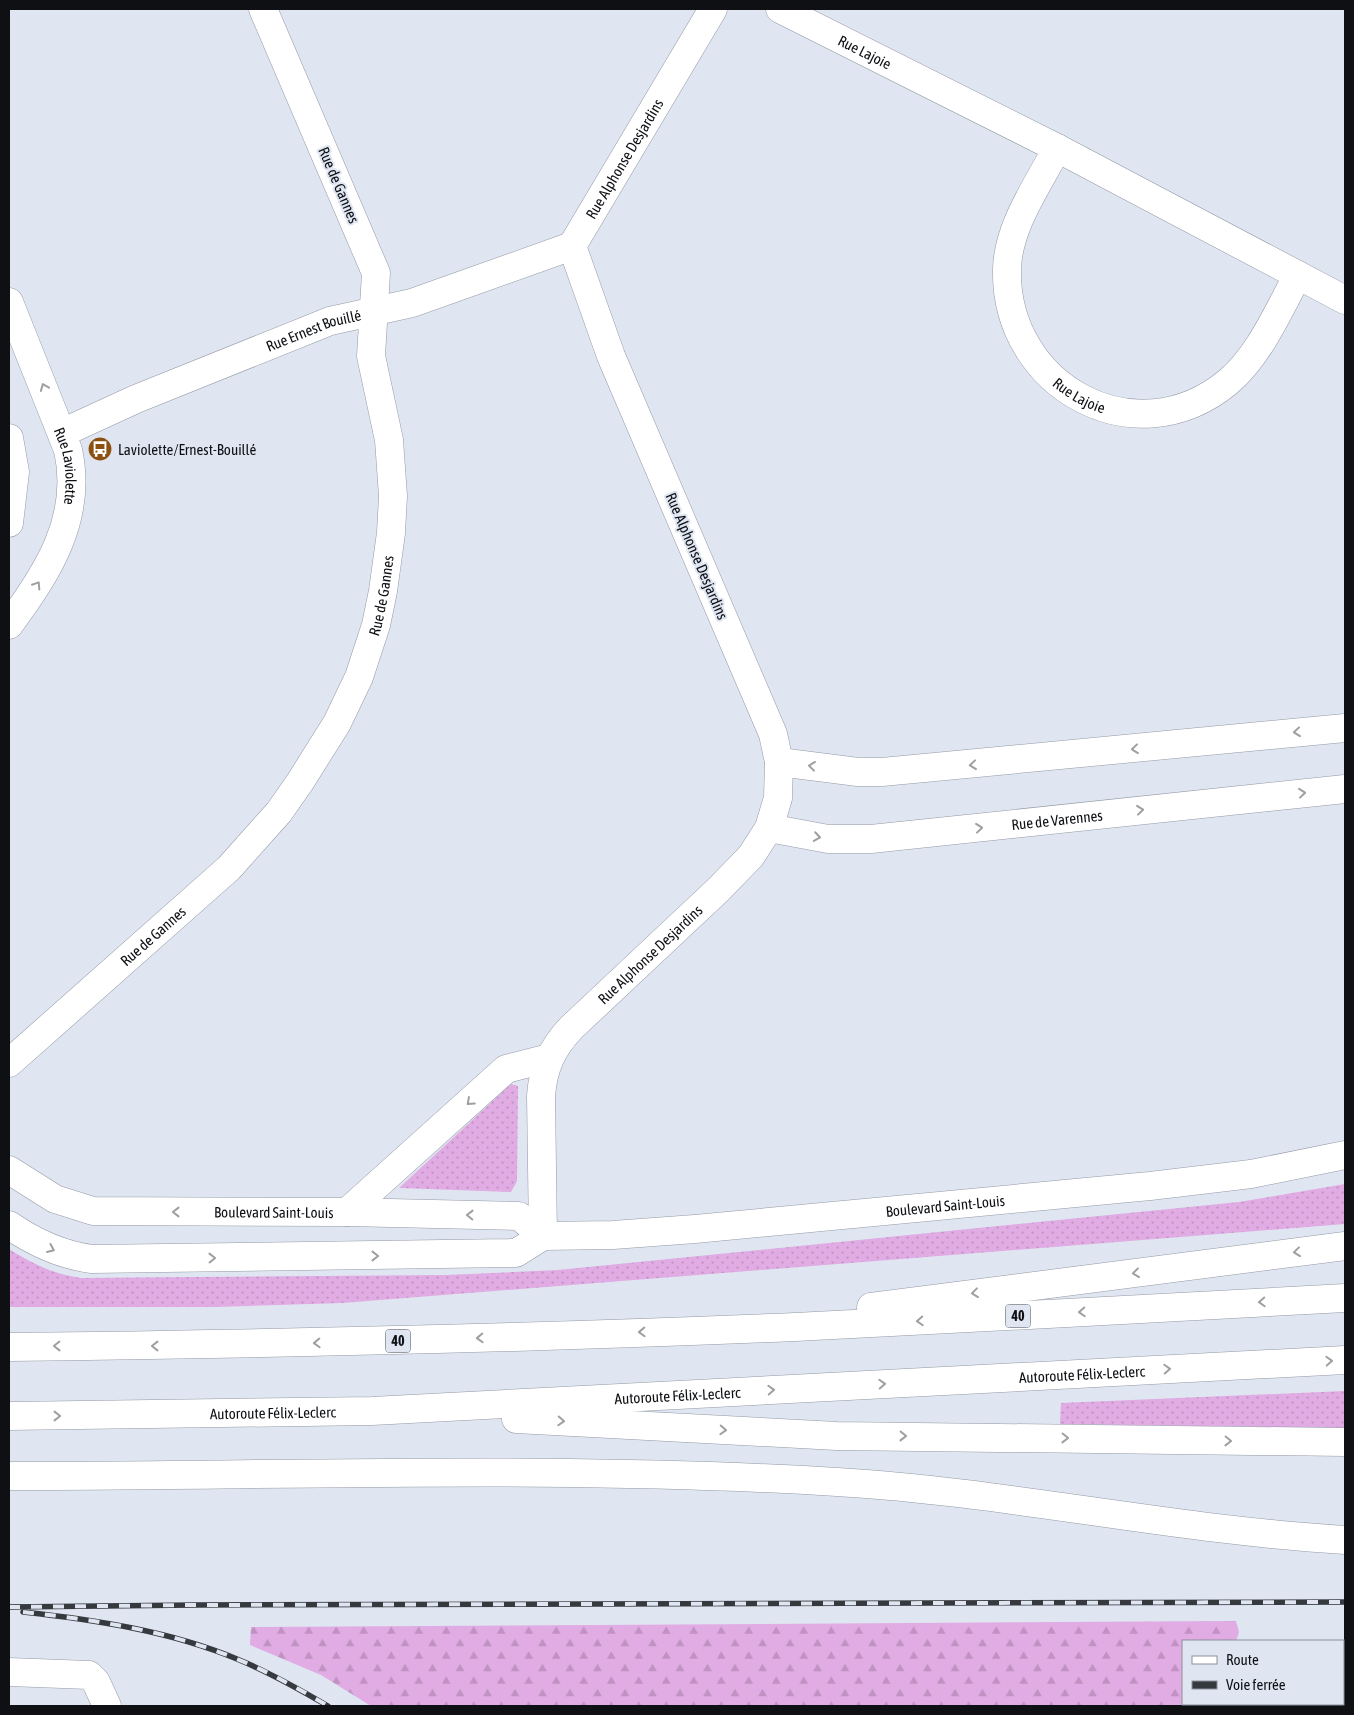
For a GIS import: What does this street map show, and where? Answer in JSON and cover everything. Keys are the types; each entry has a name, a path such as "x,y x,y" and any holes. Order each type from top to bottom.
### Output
{"main road":[{"name":"Rue de Gannes","path":"9,1063 229,868 279,812 320,753 337,723 359,677 376,624 391,533 393,470 384,410 371,356 374,268 263,9"},
{"name":"Rue Alphonse Desjardins","path":"542,1236 541,1096 542,1083 549,1058 570,1028 740,870 769,828 778,798 779,762 768,720 611,356 572,246 713,9"},
{"name":"Rue Lajoie","path":"780,9 1057,148 1345,300"},
{"name":"Rue Lajoie","path":"1057,148 1018,223 1007,267 1008,290 1011,312 1019,333 1030,353 1044,371 1061,386 1080,398 1100,406 1145,413 1189,404 1209,394 1228,382 1244,366 1258,347 1298,275"},
{"name":"Rue Ernest Bouillé","path":"62,432 136,399 330,321 412,303 572,246"},
{"name":"Rue Laviolette","path":"9,302 62,432 72,472 70,510 57,547 39,583 9,625"},
{"path":"9,438 15,472 9,523"},
{"path":"779,762 858,772 882,772 1345,728"},
{"name":"Rue de Varennes","path":"769,828 828,838 871,839 1345,789"},
{"path":"347,1212 506,1069 549,1058"},
{"name":"Boulevard Saint-Louis","path":"9,1170 55,1199 93,1211 347,1212 519,1216 542,1236 613,1235 703,1228 1141,1187 1251,1174 1345,1155"},
{"path":"9,1225 35,1242 62,1253 92,1259 516,1253 542,1236"},
{"path":"691,1330 1345,1246"},
{"name":"40","path":"9,1347 241,1345 691,1330 886,1322 1345,1298"},
{"name":"Autoroute Félix-Leclerc","path":"9,1416 372,1411 1345,1360"},
{"path":"372,1411 837,1436 1345,1442"},
{"path":"9,1476 549,1472 774,1478 956,1492 1187,1526 1280,1536 1345,1540"},
{"path":"9,1672 77,1673 91,1676 96,1682 107,1706"}],"green space":[{"path":"511,1084 518,1086 517,1181 511,1192 399,1188"},
{"path":"1345,1184 1345,1224 342,1303 214,1307 9,1307 9,1249 44,1268 81,1278 446,1275 558,1270 1239,1202"},
{"path":"1345,1391 1345,1428 1060,1424 1061,1403"},
{"path":"1236,1621 1239,1632 1236,1640 1182,1640 1182,1705 1189,1706 371,1706 321,1675 250,1645 251,1627"}],"railway":[{"path":"9,1607 1345,1602"},
{"path":"23,1612 132,1628 212,1649 284,1681 328,1706"}],"place":[{"name":"Laviolette/Ernest-Bouillé","path":"100,449"}]}
